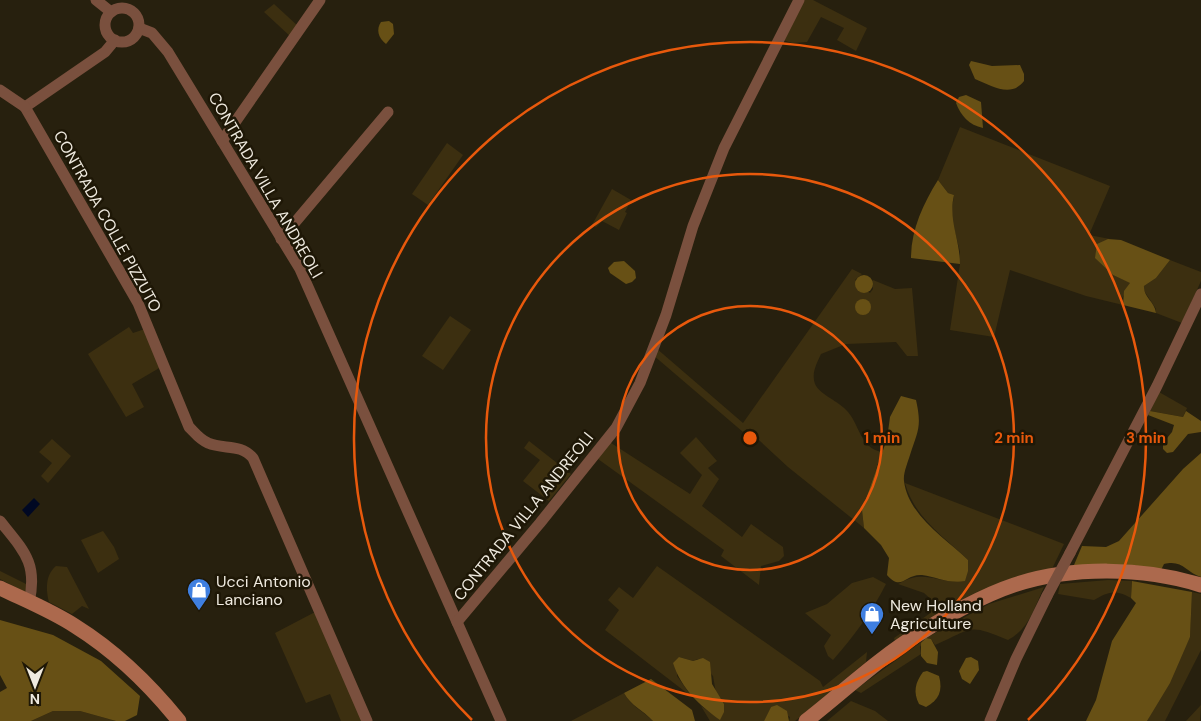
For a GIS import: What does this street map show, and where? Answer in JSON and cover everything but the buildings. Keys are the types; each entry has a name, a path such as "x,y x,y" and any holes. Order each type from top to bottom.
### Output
{"main road":[{"path":"806,721 919,634 971,604 1015,585 1075,573 1124,572 1163,577 1201,585"},
{"path":"0,588 74,625 111,652 154,691 179,721"}],"street":[{"path":"96,0 111,12"},
{"path":"222,141 320,0"},
{"name":"CONTRADA VILLA ANDREOLI","path":"139,28 152,34 168,52 300,269 457,622 540,524 616,428 640,383 660,332 693,226 724,148 799,0"},
{"path":"122,8 132,11 138,20 139,28 136,35 128,41 115,40 109,35 105,25 111,12 122,8"},
{"path":"0,90 25,106 105,52 115,40"},
{"name":"CONTRADA COLLE PIZZUTO","path":"25,106 138,303 189,427 200,439 208,444 235,446 248,452 253,458 367,721"},
{"path":"281,239 388,112"},
{"path":"990,721 1016,659 1047,596 1157,386 1201,294"},
{"path":"0,522 26,555 32,570 34,582 30,602"},
{"path":"457,622 501,721"}],"shaded area":[{"path":"803,0 813,0 867,28 856,51 837,40 844,28 821,17 807,42 792,43 783,40"},
{"path":"274,4 299,27 291,37 264,12"},
{"path":"389,21 393,24 394,34 386,44 383,42 378,30 381,22"},
{"path":"971,61 992,66 1020,65 1024,74 1024,81 1013,89 1007,90 995,87 975,79 969,65"},
{"path":"966,95 981,102 983,128 970,122 958,108 956,103 959,97"},
{"path":"960,127 1110,186 1089,235 1110,239 1108,239 1113,275 1131,283 1122,298 1123,305 1086,296 1010,270 994,337 950,330 960,264 960,252 951,216 954,195 948,193 938,180"},
{"path":"447,143 463,155 428,205 412,194"},
{"path":"938,180 948,193 954,195 952,213 960,264 911,258 913,237 919,218 927,198"},
{"path":"612,189 631,200 619,230 602,221 596,227 592,225"},
{"path":"1108,239 1121,240 1170,260 1156,278 1144,286 1145,293 1154,306 1156,313 1123,305 1124,291 1130,283 1113,275 1095,258 1097,244"},
{"path":"1170,260 1201,272 1201,281 1182,323 1156,313 1156,309 1143,289 1144,286 1156,278"},
{"path":"624,261 635,271 636,278 626,284 610,273 608,268 614,262"},
{"path":"852,269 862,274 855,280 870,293 873,289 873,280 895,289 912,288 918,356 907,356 896,342 846,344 821,354 815,368 814,380 817,388 848,412 861,436 869,446 882,452 862,510 864,528 788,467 747,429 743,432 653,355 656,348 743,423"},
{"path":"864,275 870,278 873,284 870,290 864,293 858,290 855,284 858,278"},
{"path":"860,299 866,299 871,304 869,313 860,315 855,310 855,304"},
{"path":"450,316 471,330 443,370 422,356"},
{"path":"129,327 133,333 145,329 161,367 132,384 144,407 126,417 88,354"},
{"path":"1159,392 1187,408 1183,417 1150,411"},
{"path":"901,396 916,400 919,416 917,434 904,475 907,493 912,505 929,525 968,560 968,571 965,581 948,581 922,575 916,575 900,582 892,580 887,575 889,558 881,545 864,528 862,510 887,439 890,417"},
{"path":"1150,411 1183,417 1186,411 1201,421 1201,432 1188,434 1173,452 1167,453 1163,449 1163,443 1172,432 1174,425 1148,415"},
{"path":"696,437 717,461 708,468 719,479 702,506 742,537 751,524 783,547 784,556 779,561 761,566 759,585 721,556 724,550 598,459 608,441 690,494 702,475 680,453"},
{"path":"52,439 71,456 48,483 41,476 52,463 39,452"},
{"path":"529,441 571,474 549,501 523,481 540,460 524,448"},
{"path":"1201,453 1201,577 1175,563 1164,564 1161,570 1131,565 1074,565 1082,546 1106,547 1119,541 1183,469"},
{"path":"905,483 1064,544 1051,571 895,641 894,638 929,614 934,602 924,593 898,584 921,577 957,582 968,560 922,516 909,495"},
{"path":"103,531 114,547 119,559 98,573 81,540"},
{"path":"56,566 67,567 89,609 82,606 72,614 49,602 47,593 48,578"},
{"path":"657,566 820,681 823,687 867,652 866,662 795,721 789,721 790,717 771,707 764,721 710,721 701,706 720,719 724,704 716,693 713,676 698,659 693,661 679,657 677,676 692,697 605,630 619,610 608,600 619,587 633,598"},
{"path":"0,571 28,585 30,595 0,579"},
{"path":"873,577 886,584 862,624 833,660 828,656 824,646 831,635 805,613 827,604 852,583"},
{"path":"1108,580 1132,581 1131,598 1120,593 1108,593 1094,600 1058,594 1060,584"},
{"path":"1132,581 1192,592 1190,637 1170,683 1147,721 1086,721 1096,700 1112,641 1136,603 1131,598"},
{"path":"1044,587 1034,610 1022,630 1008,640 985,631 977,630 964,631 935,645 931,639 926,638 989,604"},
{"path":"1192,592 1201,594 1201,650 1165,721 1147,721 1190,637"},
{"path":"317,611 364,721 341,721 330,694 306,703 275,633"},
{"path":"0,620 53,635 101,661 140,696 137,715 125,721 116,721 80,711 53,711 31,721 0,721 0,692 7,688 0,675"},
{"path":"926,638 931,639 938,652 937,665 927,663 921,656 921,643"},
{"path":"924,640 920,647 921,654 861,693 855,690"},
{"path":"679,657 693,661 703,658 710,662 712,684 724,704 724,712 720,720 698,702 686,688 673,663"},
{"path":"971,657 978,661 979,670 970,684 962,679 959,671 966,658"},
{"path":"927,671 939,676 940,691 937,698 926,707 919,704 916,692 920,676 923,672"},
{"path":"651,679 692,710 695,721 653,721 630,701 624,693"},
{"path":"624,693 634,705 653,721 571,721"},
{"path":"851,701 875,711 888,721 827,721"},
{"path":"777,705 787,711 789,721 764,721 771,707"},
{"path":"1201,705 1200,721 1186,721"},
{"path":"53,711 80,711 116,721 31,721"}],"water":[{"path":"34,498 40,504 28,517 22,510"}],"place":[{"name":"Ucci Antonio Lanciano","path":"199,611"},
{"name":"New Holland Agriculture","path":"872,635"}]}
